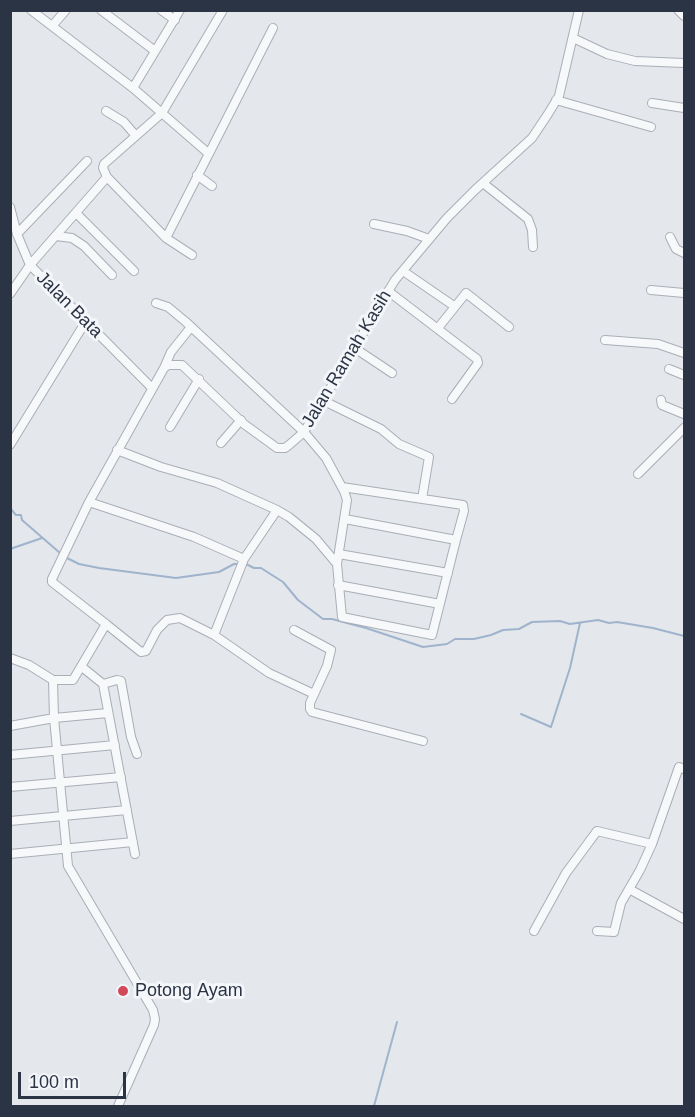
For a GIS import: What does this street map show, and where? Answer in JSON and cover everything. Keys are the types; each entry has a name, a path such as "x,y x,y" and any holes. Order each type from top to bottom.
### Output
{"street":[{"path":"31,10 133,88 208,153"},
{"path":"52,26 66,10"},
{"path":"101,10 155,51"},
{"path":"161,10 175,20"},
{"path":"133,88 180,10"},
{"path":"192,255 166,238 107,177 103,168 104,164 162,112 223,10"},
{"name":"Jalan Ramah Kasih","path":"164,368 168,365 182,365 200,379 241,420 277,448 285,448 304,432 353,347 403,271 429,239 483,183 532,138 556,100 579,10"},
{"path":"678,10 684,16"},
{"path":"166,238 273,28"},
{"path":"573,38 607,54 635,61 684,63"},
{"path":"556,100 651,127"},
{"path":"652,103 684,108"},
{"path":"106,111 124,122 136,136"},
{"path":"17,234 87,161"},
{"path":"197,175 212,186"},
{"path":"10,294 30,265 107,177"},
{"path":"483,183 528,219 532,230 533,247"},
{"name":"Jalan Bata","path":"10,207 17,234 30,265 152,388"},
{"path":"76,213 134,271"},
{"path":"374,224 407,231 429,239"},
{"path":"56,236 72,238 84,246 112,275"},
{"path":"670,237 676,249 684,253"},
{"path":"403,271 454,306"},
{"path":"651,290 684,293"},
{"path":"388,291 478,360 452,399"},
{"path":"438,328 463,294 468,293 509,327"},
{"path":"156,303 168,307 191,327 304,432 326,458 347,500 337,564 340,611 345,619 432,635 465,507 459,504 342,487"},
{"path":"10,445 86,321"},
{"path":"191,327 171,352 88,502 57,565 52,582 141,652 146,651 157,630 167,620 180,618 214,635 269,673 314,694"},
{"path":"605,340 658,344 684,353"},
{"path":"353,347 392,373"},
{"path":"669,369 684,375"},
{"path":"170,428 200,379"},
{"path":"322,400 381,429 399,444 429,457 422,500"},
{"path":"661,400 662,405 684,414"},
{"path":"221,443 241,420"},
{"path":"638,474 684,428"},
{"path":"117,450 161,467 217,483 277,510 290,517 316,539 337,564"},
{"path":"88,502 194,537 242,563"},
{"path":"214,635 242,563 277,510"},
{"path":"345,519 456,540"},
{"path":"339,554 448,573"},
{"path":"338,585 440,604"},
{"path":"73,680 106,624"},
{"path":"294,630 331,650 310,707 312,712 423,741"},
{"path":"10,658 29,665 53,680 121,681 131,737 137,754"},
{"path":"82,668 99,681 108,712 135,854"},
{"path":"53,680 54,718 68,866 153,1010 155,1019 118,1107"},
{"path":"10,726 108,712"},
{"path":"10,755 115,745"},
{"path":"597,931 614,932 621,903 652,844 682,768"},
{"path":"10,787 121,777"},
{"path":"10,821 127,810"},
{"path":"534,931 566,873 597,831 652,844"},
{"path":"10,854 133,842"},
{"path":"629,889 684,919"}],"waterway":[{"path":"10,508 16,515 21,515 22,520 60,553"},
{"path":"10,549 42,538"},
{"path":"65,557 79,564 99,568 176,578 219,572 234,564 240,564"},
{"path":"246,564 254,568 261,568 283,582 298,600 323,619 332,619 366,628 423,647 447,644 455,639 474,639 503,630 519,629 532,622 560,621 570,624 598,620 653,628 684,636"},
{"path":"521,714 551,727 570,668 580,623"},
{"path":"374,1106 397,1022"}],"place":[{"name":"Potong Ayam","path":"123,991"}]}
